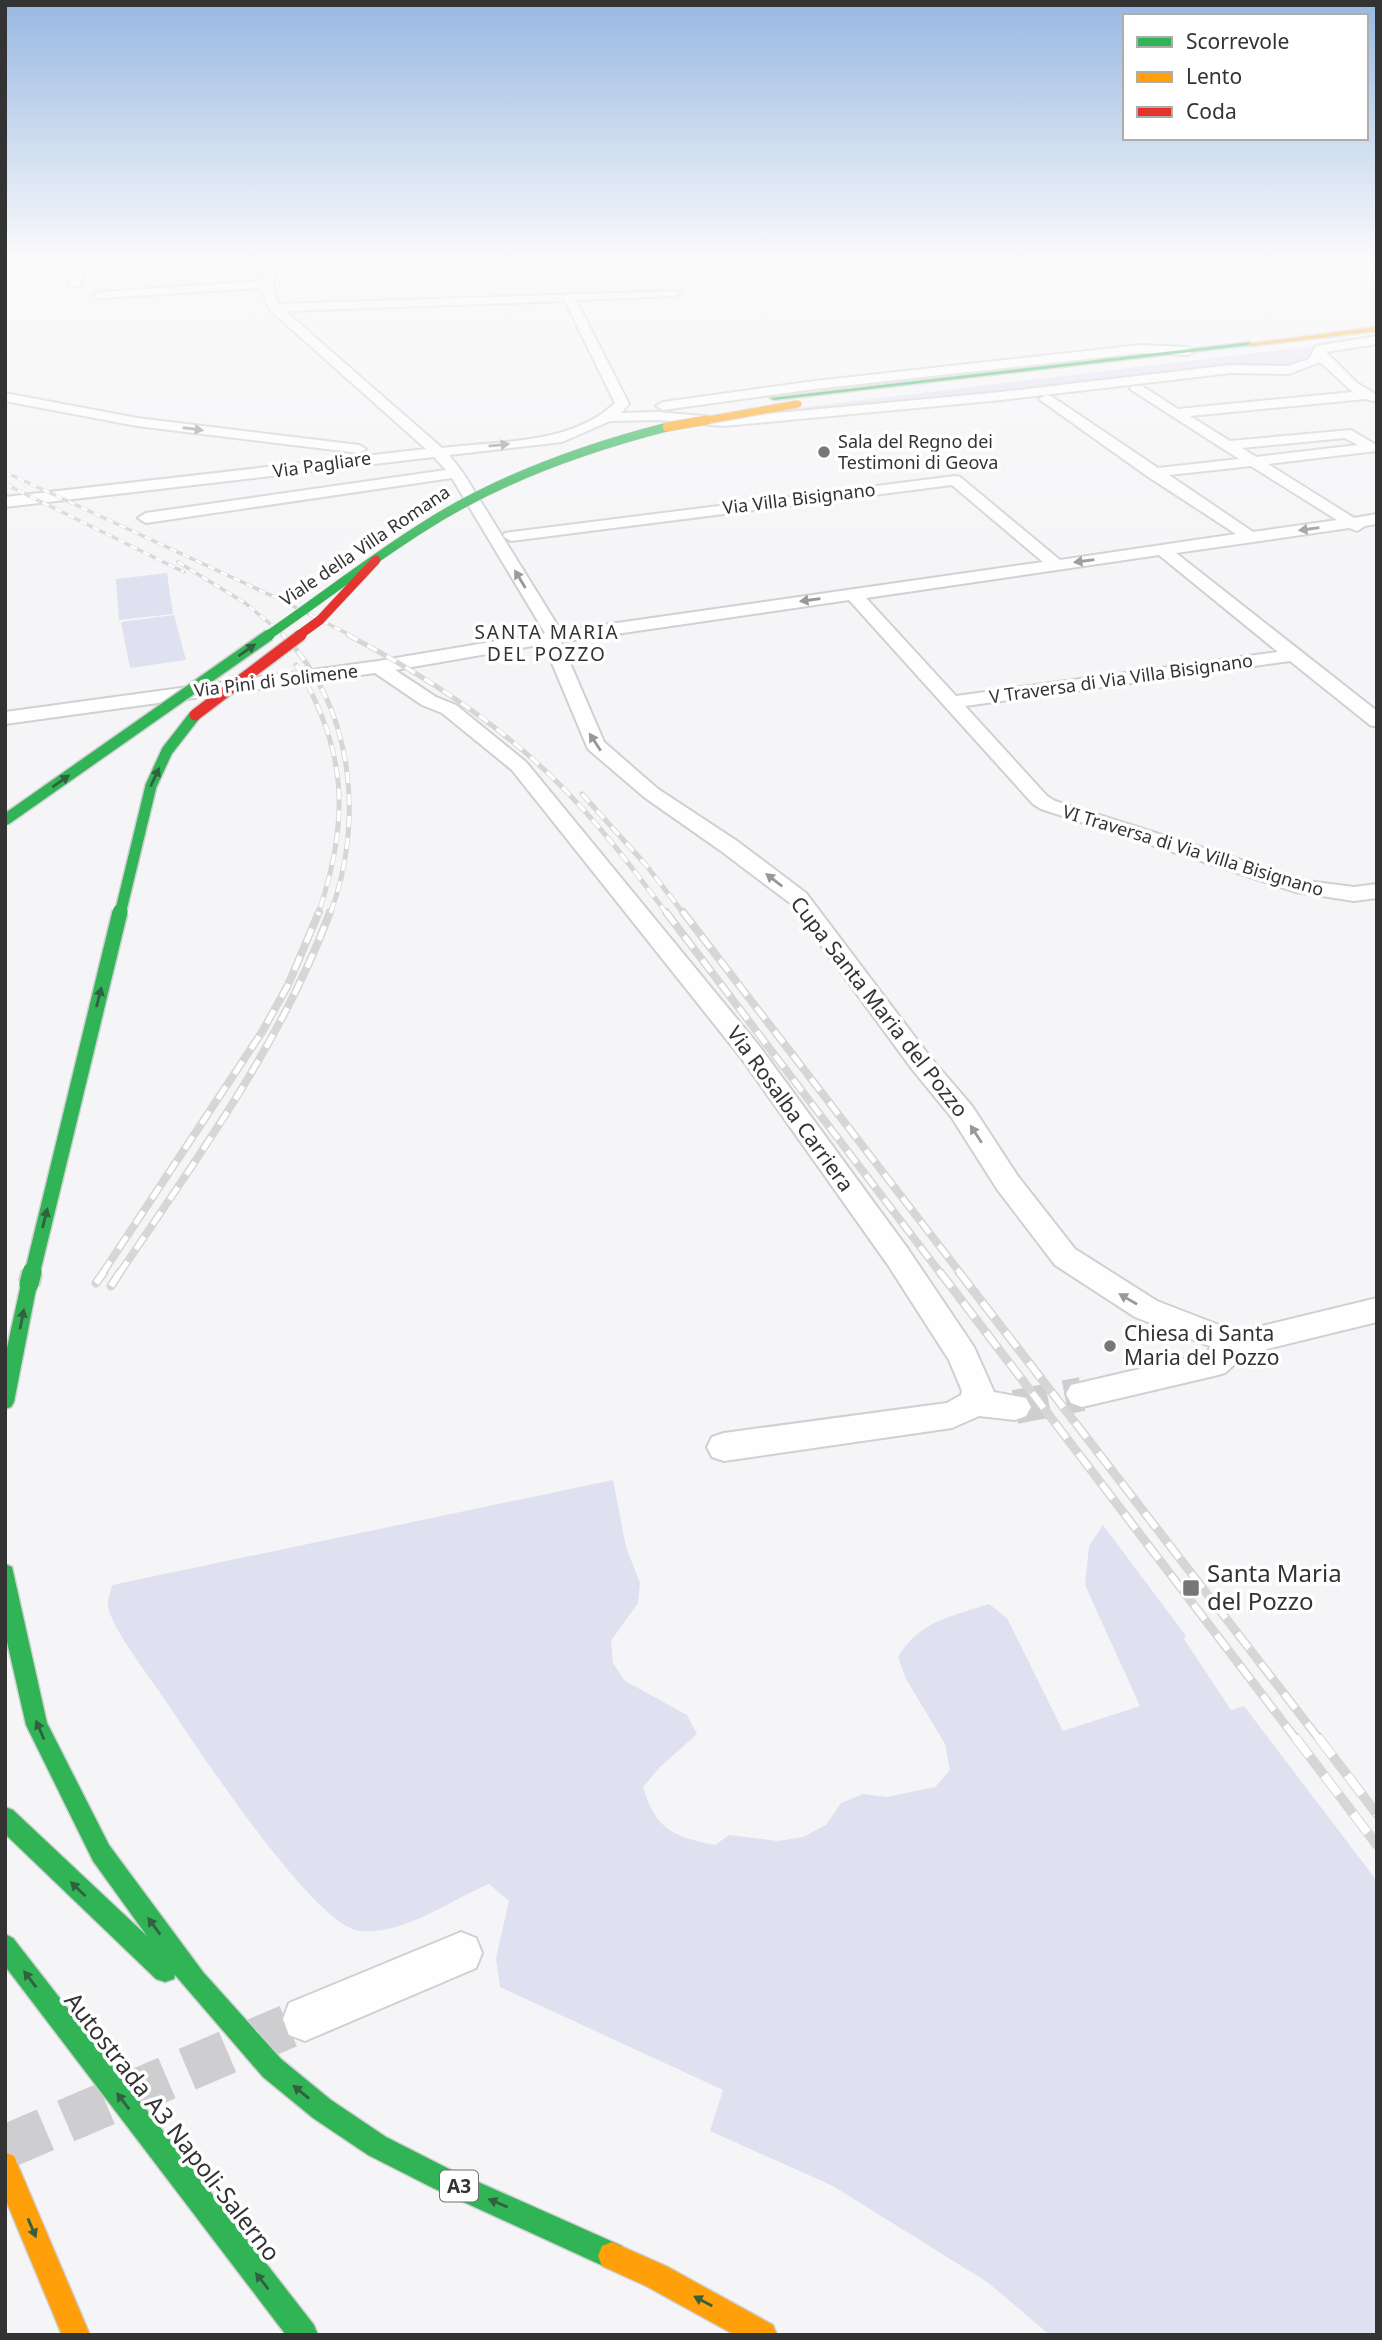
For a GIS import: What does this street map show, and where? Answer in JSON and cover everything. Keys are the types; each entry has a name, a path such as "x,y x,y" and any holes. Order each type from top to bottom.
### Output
{"main road":[{"name":"Viale della Villa Romana","path":"410,516 454,490 553,448 624,427 774,398 1072,364"},
{"name":"Viale della Villa Romana","path":"5,820 376,559 469,499 539,466 625,437 731,414 1147,364"},
{"path":"5,1402 29,1284 151,786 167,751 194,716 320,620 376,559"},
{"path":"109,721 165,682"},
{"name":"A3","path":"5,1573 8,1601 37,1726 101,1853 194,1981 272,2068"},
{"name":"A3","path":"5,1818 272,2068 321,2109 377,2146 442,2179 656,2276 763,2335"},
{"name":"Autostrada A3 Napoli-Salerno","path":"5,1945 304,2335"},
{"path":"5,2165 76,2335"}],"street":[{"name":"Cupa Santa Maria del Pozzo","path":"338,364 433,447 452,469 551,638 595,745 641,786 729,846 797,898 905,1042 962,1112 1007,1182 1065,1257 1146,1310 1236,1344"},
{"path":"602,364 622,404"},
{"path":"622,404 647,408 999,364"},
{"path":"1289,370 1306,364"},
{"path":"1329,364 1352,386 1372,398"},
{"path":"609,417 658,416 724,422 1001,396 1231,369 1289,370 1352,386"},
{"path":"1137,388 1377,538"},
{"path":"5,397 137,422 335,451"},
{"path":"1176,413 1372,398"},
{"path":"1046,399 1250,537"},
{"path":"433,447 562,438 609,417 622,404"},
{"path":"1152,473 1371,448 1359,439 1345,434 1228,445"},
{"path":"1359,439 1377,437"},
{"name":"Via Pagliare","path":"208,478 335,451 433,447"},
{"name":"Via Pagliare","path":"5,502 392,455 433,447"},
{"path":"372,451 452,469"},
{"path":"146,518 452,469"},
{"name":"Via Villa Bisignano","path":"511,536 954,480 1057,565"},
{"path":"551,638 1377,519"},
{"name":"V Traversa di Via Villa Bisignano","path":"1162,550 1377,722"},
{"name":"VI Traversa di Via Villa Bisignano","path":"852,593 1040,800 1055,809 1304,887 1342,893 1377,891"},
{"name":"Via Pini di Solimene","path":"5,718 378,667 551,638"},
{"name":"V Traversa di Via Villa Bisignano","path":"950,702 1293,655"},
{"name":"Via Rosalba Carriera","path":"378,667 429,701 449,709 519,766 599,864 751,1053 898,1257 963,1356 978,1391 975,1403"},
{"path":"1082,1394 1214,1364 1236,1344 1377,1310"},
{"path":"724,1447 952,1415 975,1403 1014,1407"},
{"path":"305,2019 461,1953"}],"shaded area":[{"path":"1162,364 1286,364 1233,365 995,393 807,411 772,411"},
{"path":"167,573 173,614 119,620 116,579"},
{"path":"174,615 186,660 130,668 121,622"},
{"path":"613,1480 626,1547 640,1583 638,1603 611,1641 613,1663 625,1681 687,1715 697,1734 659,1768 643,1787 654,1813 668,1829 715,1845 729,1835 778,1841 803,1837 826,1825 841,1803 863,1794 887,1797 935,1787 950,1770 945,1744 906,1679 898,1657 926,1627 989,1604 1007,1618 1063,1731 1140,1706 1085,1585 1089,1546 1103,1525 1186,1636 1184,1639 1231,1710 1244,1706 1377,1881 1377,2335 1050,2335 987,2282 833,2186 710,2131 723,2090 500,1987 496,1958 509,1901 489,1884 394,1928 360,1931 339,1921 313,1898 285,1866 226,1789 132,1652 116,1627 108,1606 112,1585"}],"tunnel":[{"path":"1015,1407 1082,1394"},
{"path":"5,2147 305,2019"}],"railway":[{"path":"5,472 281,600 352,636"},
{"path":"5,484 184,572"},
{"path":"178,562 245,603 285,636"},
{"path":"283,635 307,664 325,696 338,731 346,767 349,804 347,842 341,879 330,914"},
{"path":"348,635 456,700 531,757 599,827 667,914"},
{"path":"296,665 326,727 338,786 339,817 335,848 318,914"},
{"path":"582,794 646,865 684,914"},
{"path":"102,1274 262,1032 288,985 319,912"},
{"path":"119,1274 207,1143 262,1054 310,961 330,912"},
{"path":"666,912 941,1274"},
{"path":"683,912 961,1274"},
{"path":"96,1283 104,1272"},
{"path":"111,1286 120,1272"},
{"path":"940,1272 1296,1739"},
{"path":"959,1272 1319,1739"},
{"path":"1295,1737 1377,1845"},
{"path":"1318,1737 1377,1814"}],"traffic: fast":[{"path":"774,398 1072,364"},
{"path":"5,820 421,528 481,495 540,468 601,445 667,427"},
{"path":"29,1284 151,786 167,751 195,715"},
{"path":"5,1402 29,1284"},
{"path":"5,1573 8,1601 37,1725 101,1853 194,1981 272,2068 322,2109 377,2146 442,2179 612,2256"},
{"path":"5,1818 165,1970"},
{"path":"5,1946 304,2335"}],"traffic: slow":[{"path":"667,427 798,404"},
{"path":"5,2165 76,2335"},
{"path":"612,2256 656,2276 763,2335"}],"traffic: jam":[{"path":"195,715 320,620 376,560"}],"place":[{"name":"Sala del Regno dei Testimoni di Geova","path":"824,452"},
{"name":"Chiesa di Santa Maria del Pozzo","path":"1110,1346"},
{"name":"Santa Maria del Pozzo","path":"1191,1588"}],"district":[{"name":"SANTA MARIA DEL POZZO","path":"547,643"}]}
